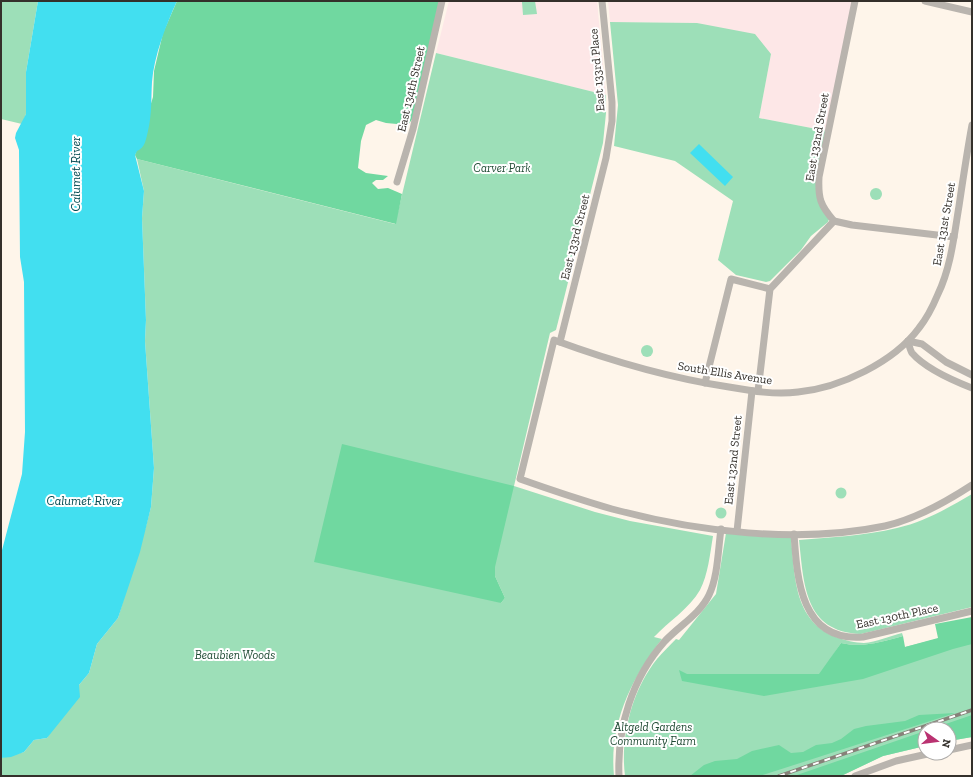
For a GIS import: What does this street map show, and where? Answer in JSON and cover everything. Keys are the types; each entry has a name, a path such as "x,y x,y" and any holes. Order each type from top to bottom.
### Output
{"street":[{"name":"East 134th Street","path":"397,182 413,129 442,1"},
{"name":"East 133rd Place","path":"602,1 612,102 610,137"},
{"name":"East 132nd Street","path":"834,221 820,201 818,194 819,177 855,1"},
{"path":"925,1 972,12"},
{"name":"East 131st Street","path":"908,341 919,328 939,293 949,263 972,125"},
{"name":"East 133rd Street","path":"610,137 520,480 627,513 721,530"},
{"path":"705,384 731,279 770,289 834,221 852,225 954,237"},
{"name":"East 132nd Street","path":"737,531 770,289"},
{"name":"South Ellis Avenue","path":"557,341 608,359 705,384 755,391 799,392 838,384 872,367 908,341"},
{"path":"908,341 922,344 946,362 972,375"},
{"path":"908,341 912,352 920,359 949,378 972,388"},
{"path":"619,776 618,758 621,735 631,697 640,678 657,652 696,612 709,595 715,576 721,530 794,534 886,526 934,508 972,485"},
{"name":"East 130th Place","path":"794,534 800,588 803,599 812,616 828,630 845,637 863,637 972,611"},
{"path":"957,748 972,744"},
{"path":"855,776 896,761 917,756"}],"shaded area":[{"path":"449,1 597,1 606,95 436,53"},
{"path":"608,1 853,1 827,131 759,118 771,54 697,23 610,22"}],"green space":[{"path":"1,1 38,1 26,72 26,114 22,124 1,119"},
{"path":"177,1 440,1 413,118 408,125 386,123 376,120 366,125 361,141 358,168 366,173 388,176 383,180 376,180 372,183 378,189 388,188 402,194 396,224 137,159 135,155 153,97 154,71 163,33"},
{"path":"535,1 537,14 523,15 522,2"},
{"path":"610,22 697,23 755,34 771,54 759,118 827,131 817,177 829,219 828,222 811,236 801,250 770,281 766,282 736,275 718,260 733,201 675,161 614,146 618,105"},
{"name":"Beaubien Woods","path":"436,53 606,95 603,143 556,330 550,333 514,486 595,512 630,521 713,536 707,571 700,590 691,603 654,637 662,639 641,670 624,703 615,738 613,757 614,776 1,776 1,758 24,752 34,740 47,738 79,685 89,673 97,644 118,618 151,507 154,468 145,341 146,320 142,218 144,191 137,159 395,224","holes":["342,444 495,567 495,576 505,598 501,603"]},
{"path":"876,188 880,190 882,194 880,198 876,200 872,198 870,194 872,190"},
{"path":"649,345 652,346 652,356 645,357 642,356 641,349 642,346"},
{"path":"342,444 514,486 495,567 495,576 505,598 501,603 314,562"},
{"path":"841,487 845,489 847,493 845,497 841,499 837,497 835,493 837,489"},
{"path":"972,494 972,607 861,634 842,631 828,625 818,615 810,603 806,589 799,540 860,535 885,531 917,522 936,514"},
{"path":"721,507 725,509 727,513 725,517 721,519 717,517 715,513 717,509"},
{"name":"Altgeld Gardens Community Farm","path":"726,533 791,538 799,596 804,609 822,630 839,638 861,643 902,633 903,636 864,645 841,643 831,658 905,647 972,630 972,737 957,740 957,721 917,721 917,748 883,756 841,776 625,776 624,746 626,730 635,699 648,671 676,639 679,640 716,594"},
{"path":"972,617 972,644 863,679 764,696 682,681 679,670 687,674 819,674 841,643 864,645 903,636 905,647 938,638 935,624"},
{"path":"955,713 930,721 917,721 917,725 760,776 690,776 704,765 715,761 737,759 752,751 779,745 791,753 803,752 816,745 832,743 841,739 854,729 905,721 919,715"},
{"path":"972,715 972,737 957,740 957,721 954,721"},
{"path":"917,734 917,748 883,756 841,776 794,776"}],"water":[{"name":"Calumet River","path":"38,1 177,1 165,30 155,62 147,137 142,148 137,151 135,155 144,191 142,218 146,320 145,341 154,468 151,507 140,552 118,618 97,644 89,673 79,685 80,697 47,738 34,740 24,752 11,757 1,758 1,554 22,474 25,432 24,282 20,257 19,150 15,138 26,114 26,72"},
{"path":"699,144 733,177 725,186 690,153"}],"railway":[{"path":"779,776 972,710"}],"park label":[{"name":"Carver Park","path":"502,168"}]}
